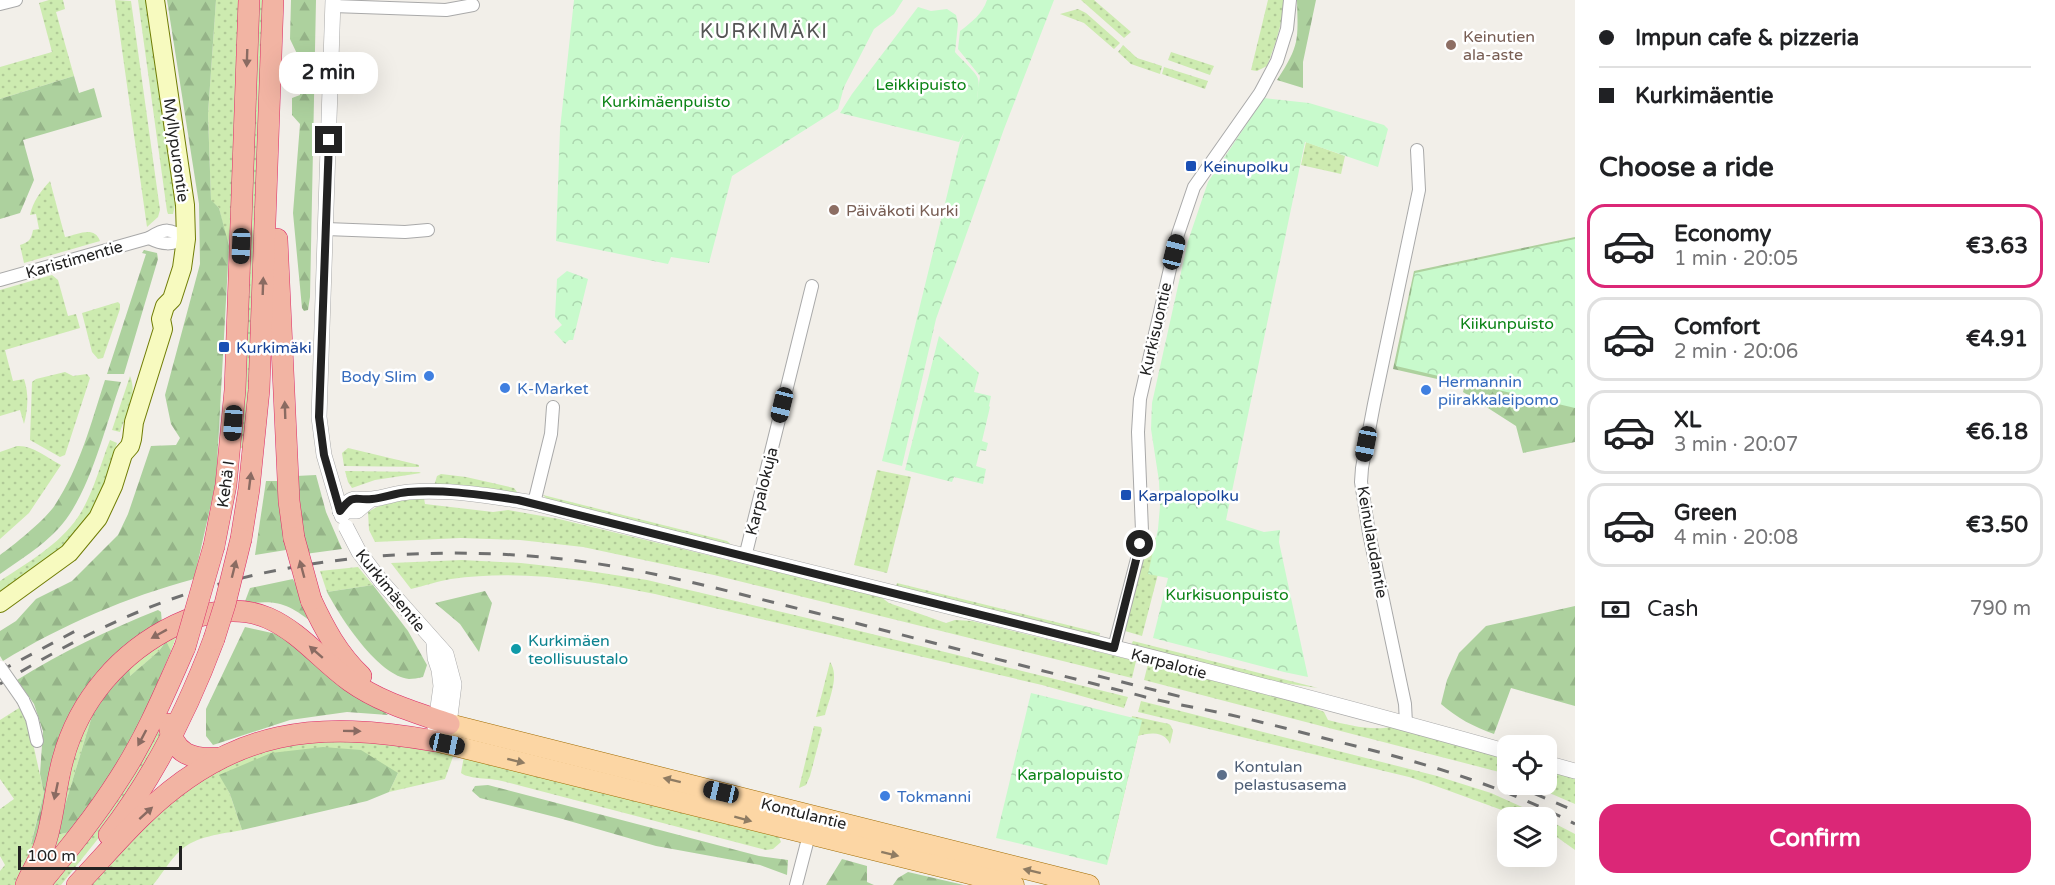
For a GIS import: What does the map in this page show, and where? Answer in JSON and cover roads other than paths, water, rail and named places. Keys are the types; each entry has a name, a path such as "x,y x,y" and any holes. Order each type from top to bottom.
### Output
{"highway":[{"name":"Kehä I","path":"39,885 79,836 120,778 162,700 184,647 214,546 226,485 234,400 249,0"},
{"name":"Kehä I","path":"70,885 115,827 172,736 194,692 225,604 241,539 249,489 259,390 273,0"},
{"path":"268,160 275,206 289,501 294,538 311,600 327,634 349,664 375,689 399,707"},
{"path":"26,885 45,843 62,760 70,734 82,710 107,676 124,660 157,634 184,621 200,615 243,611 266,617 293,632 349,680 376,698 442,722"},
{"path":"184,647 180,686 168,718 172,736 184,752 194,758 221,758"},
{"path":"77,885 144,813 189,776 221,758 264,741 325,730 389,733 435,741"}],"main road":[{"name":"Myllypurontie","path":"0,603 69,553 98,518 113,486 123,454 121,444 125,430 134,422 163,329 171,322 175,310 172,299 182,268 186,239 182,185 155,0"},
{"name":"Kontulantie","path":"442,722 1089,885"},
{"name":"Kontulantie","path":"435,741 1014,885"}],"street":[{"path":"0,4 16,0"},
{"name":"Kurkisuontie","path":"1114,648 1142,531 1138,432 1140,399 1180,224 1188,200 1201,174 1260,93 1277,61 1287,29 1290,0"},
{"path":"333,3 446,10 473,5"},
{"name":"Kurkimäentie","path":"333,3 319,417 324,455 340,511 359,552 381,581 446,654 451,670 453,694 442,722"},
{"name":"Keinulaudantie","path":"1406,723 1405,704 1367,524 1361,482 1376,396 1419,190 1417,150"},
{"path":"326,229 405,232 428,230"},
{"name":"Karistimentie","path":"0,280 149,238 159,232 173,230 186,239"},
{"name":"Karpalokuja","path":"745,557 812,286"},
{"path":"534,503 551,434 553,407"},
{"name":"Karpalotie","path":"340,511 348,501 353,499 370,500 407,492 484,495 534,503 1406,723"},
{"path":"0,667 23,700 32,719 38,741"},
{"path":"435,741 442,722"},
{"path":"1406,723 1497,749"},
{"path":"1557,766 1575,771"},
{"path":"796,885 809,835"}],"railway":[{"path":"0,684 68,645 138,612 186,594 235,580 337,560 388,555 440,553 542,557 646,572 1146,697 1244,718 1366,749 1488,785 1575,824"},
{"path":"0,671 81,628"},
{"path":"1098,676 1186,698"},
{"path":"1538,795 1575,811"}],"place":[{"name":"Keinutien ala-aste","path":"1451,45"},
{"name":"Keinupolku","path":"1191,166"},
{"name":"Päiväkoti Kurki","path":"834,210"},
{"name":"Kurkimäki","path":"224,347"},
{"name":"Body Slim","path":"429,376"},
{"name":"K-Market","path":"505,388"},
{"name":"Hermannin piirakkaleipomo","path":"1426,390"},
{"name":"Karpalopolku","path":"1126,495"},
{"name":"Kurkimäen teollisuustalo","path":"516,649"},
{"name":"Kontulan pelastusasema","path":"1222,775"},
{"name":"Tokmanni","path":"885,796"}],"district":[{"name":"KURKIMÄKI","path":"764,31"}],"park label":[{"name":"Leikkipuisto","path":"921,84"},
{"name":"Kurkimäenpuisto","path":"666,101"},
{"name":"Kiikunpuisto","path":"1507,323"},
{"name":"Kurkisuonpuisto","path":"1227,594"},
{"name":"Karpalopuisto","path":"1070,774"}]}
